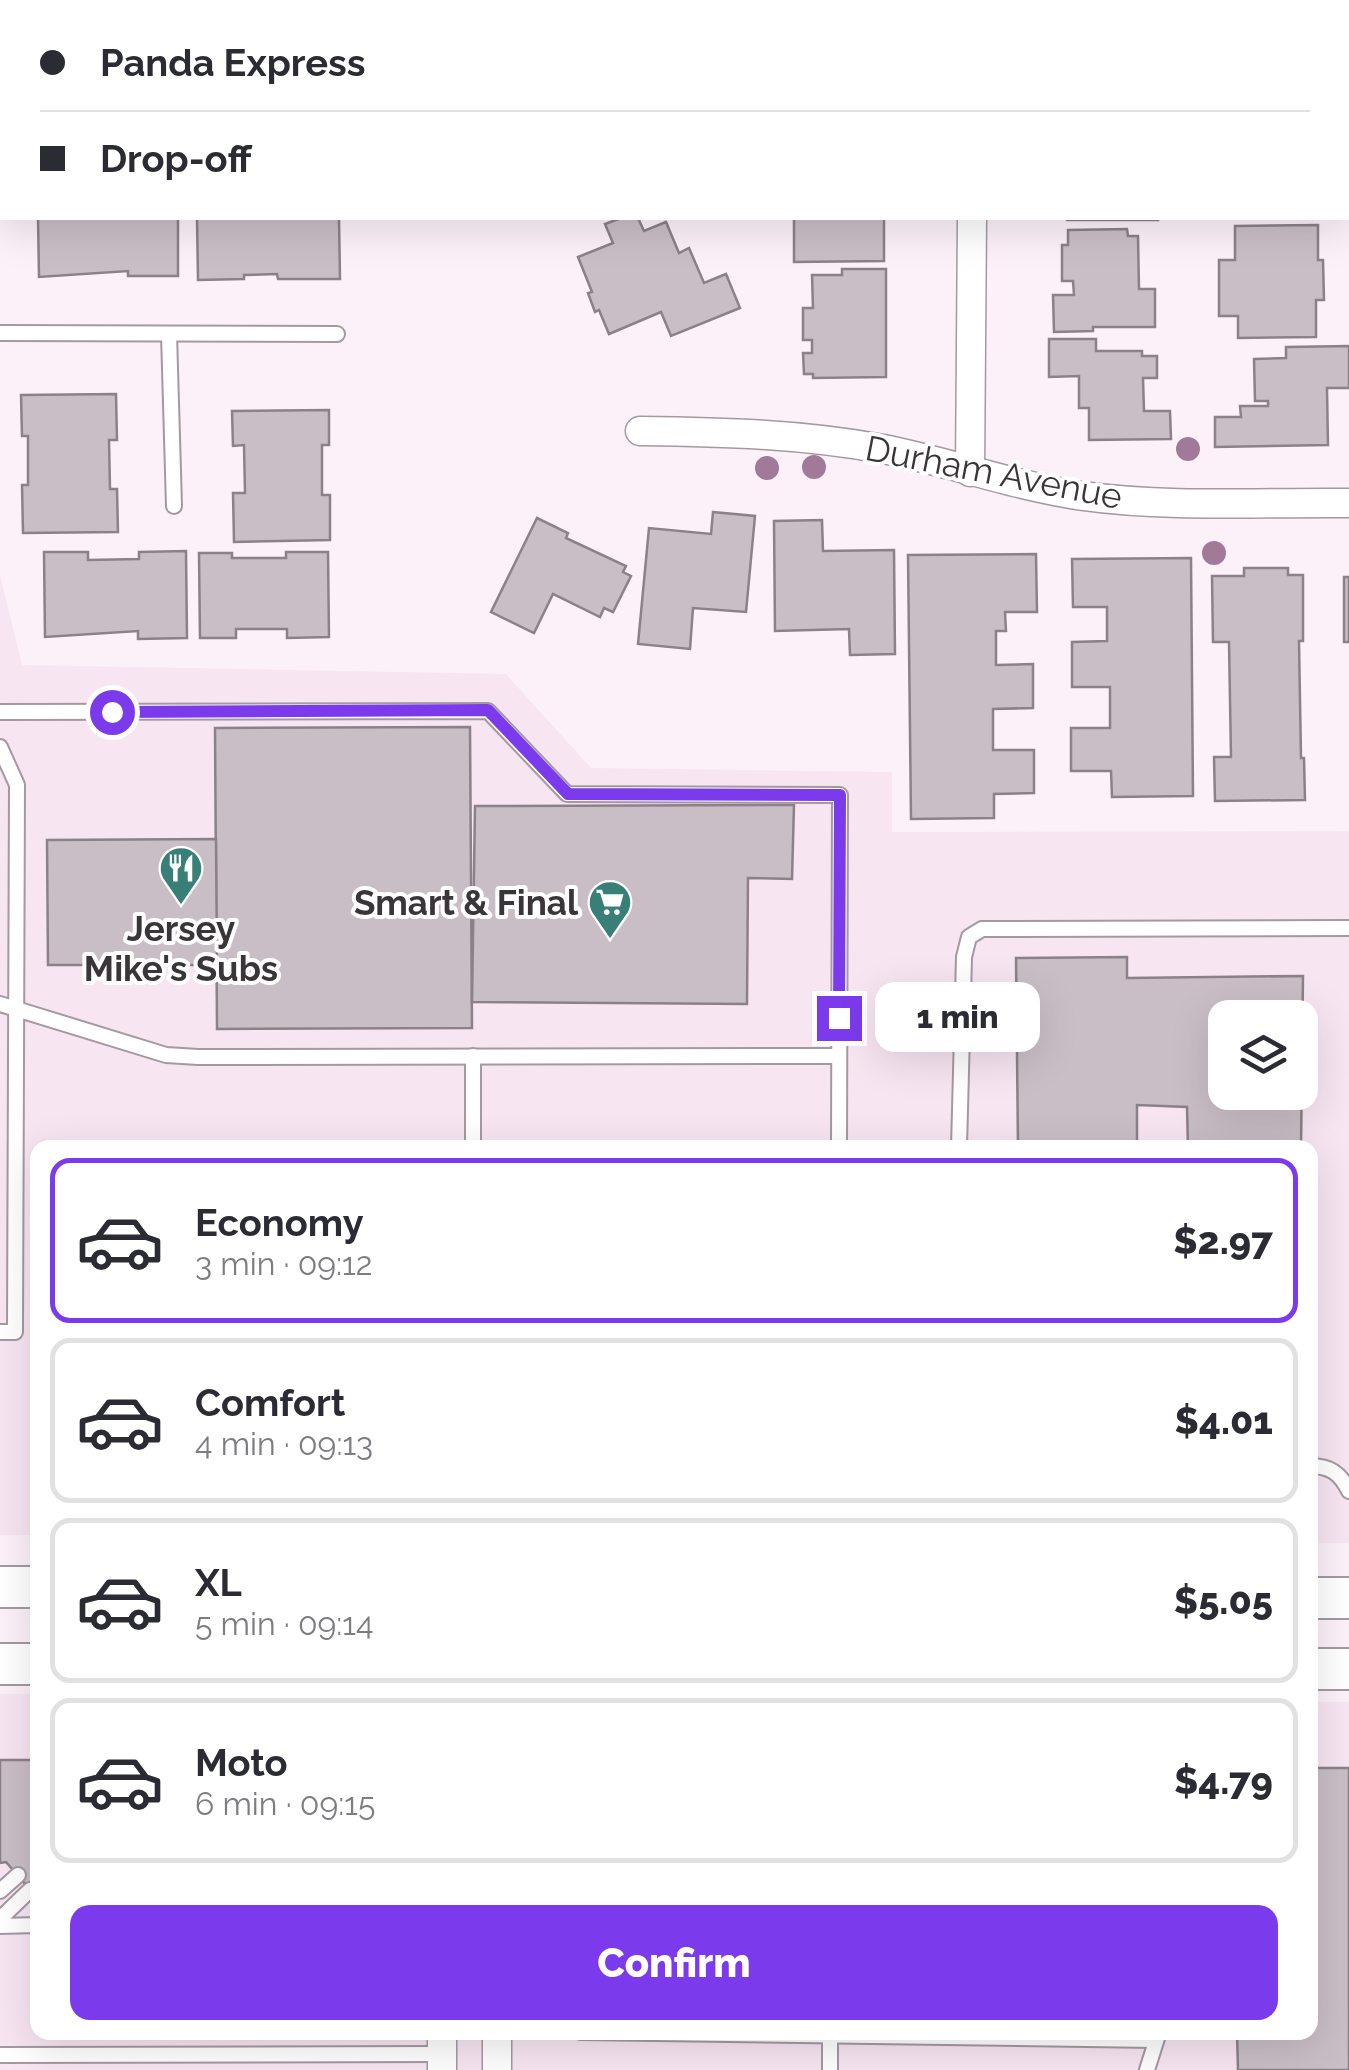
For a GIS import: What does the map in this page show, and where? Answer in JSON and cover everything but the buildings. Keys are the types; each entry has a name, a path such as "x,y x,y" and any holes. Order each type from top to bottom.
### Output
{"main road":[{"path":"1318,1598 1349,1598"},
{"path":"0,1664 30,1664"},
{"path":"1318,1669 1349,1669"}],"street":[{"path":"970,472 972,220"},
{"name":"Durham Avenue","path":"640,432 808,436 887,450 1084,496 1349,503"},
{"path":"497,2070 498,2040"}],"lane":[{"path":"0,333 337,334"},
{"path":"169,334 174,506"},
{"path":"0,712 488,710 568,794 840,795 839,1140"},
{"path":"0,747 17,785 15,1332 0,1332"},
{"path":"959,1140 964,957 970,937 982,929 1349,928"},
{"path":"0,1004 166,1054 839,1056"},
{"path":"473,1056 473,1140"},
{"path":"1318,1466 1342,1478 1349,1490"},
{"path":"0,1891 18,1875"},
{"path":"0,1922 30,1890"},
{"path":"0,1922 30,1925"},
{"path":"830,2040 830,2070"},
{"path":"1147,2070 1157,2040"},
{"path":"0,2055 442,2052"}],"shaded area":[{"path":"0,575 22,665 506,674 591,768 892,772 892,832 1349,831 1349,1543 1318,1543 1318,1140 30,1140 30,1535 0,1535"},
{"path":"0,1694 30,1694 30,2040 1318,2040 1318,1702 1349,1702 1349,2070 0,2070"}],"place":[{"name":"Jersey Mike's Subs","path":"181,906"},
{"name":"Smart & Final","path":"610,940"}],"route":[{"path":"112,712 488,710 568,794 840,795 839,1018"}]}
